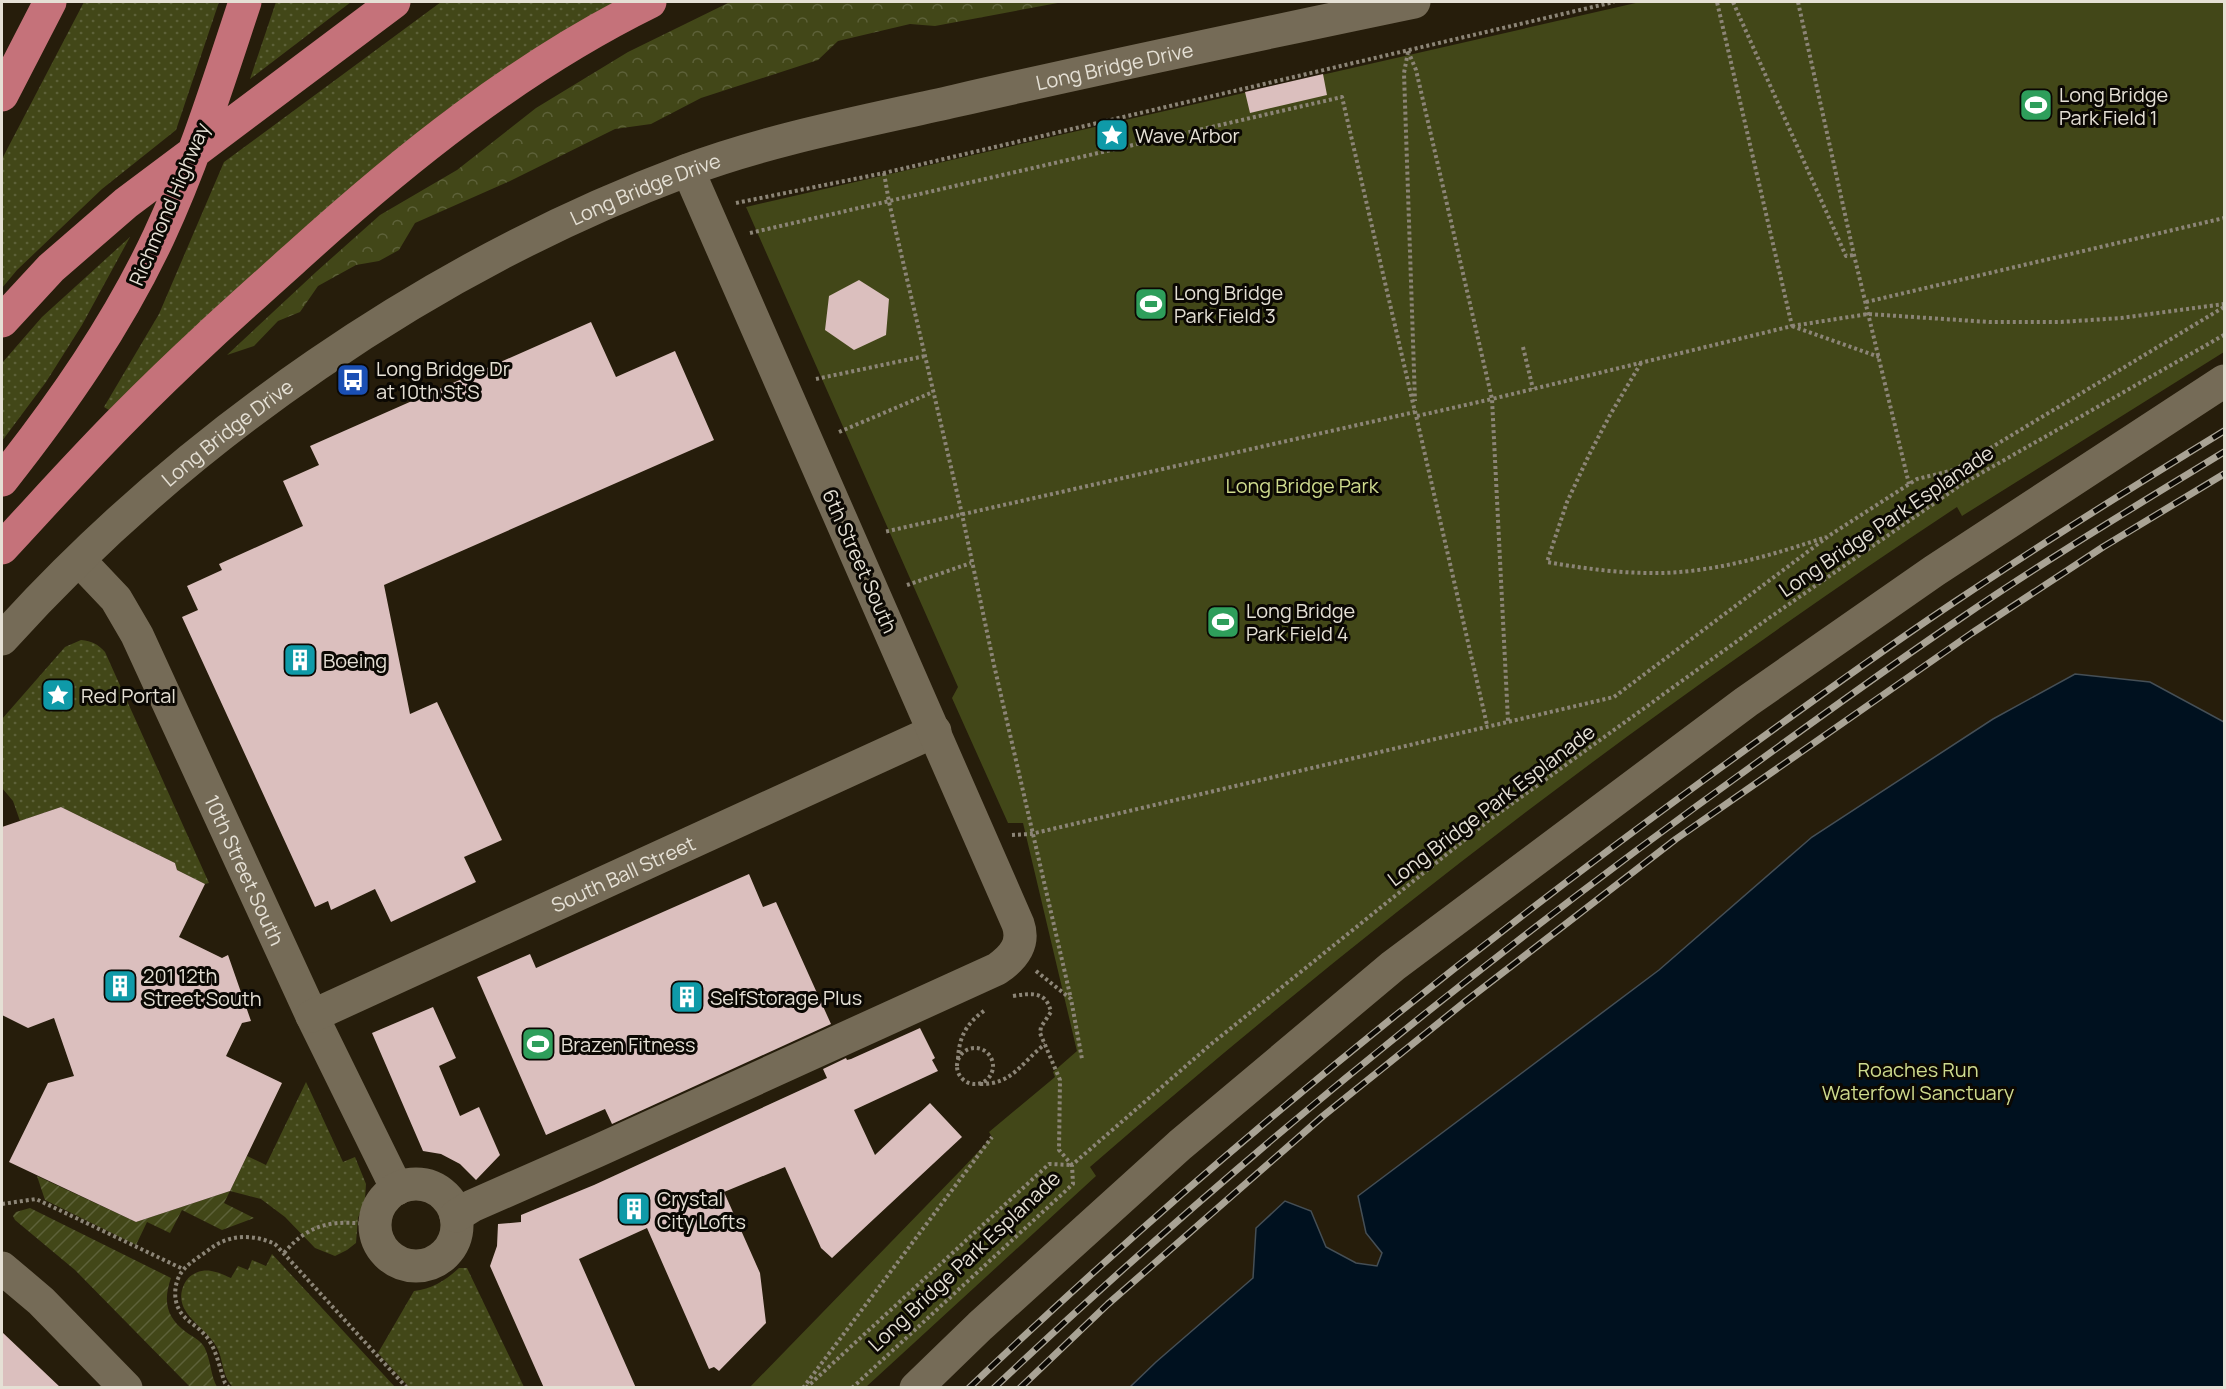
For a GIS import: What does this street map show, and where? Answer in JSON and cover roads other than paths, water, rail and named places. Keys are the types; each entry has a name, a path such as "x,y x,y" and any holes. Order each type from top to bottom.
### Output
{"highway":[{"path":"2,95 50,2"},
{"name":"Richmond Highway","path":"2,480 88,362 138,278 180,188 245,2"},
{"path":"7,315 51,268 126,203 394,2"},
{"path":"2,548 125,417 169,374 349,210 456,123 507,85 582,38 650,2"},
{"path":"2,74 34,31"}],"street":[{"name":"Long Bridge Drive","path":"2,639 42,594 116,524 242,419 352,341 473,268 560,223 688,170 733,155 864,121 1414,2"},
{"name":"6th Street South","path":"456,1216 472,1206 1022,959 1018,924 688,170"},
{"path":"916,1388 980,1326 1180,1145 1393,966 1746,702 1934,571 2224,384"},
{"name":"10th Street South","path":"79,560 108,588 136,635 312,1016 397,1189"},
{"name":"South Ball Street","path":"312,1016 935,731"},
{"path":"411,1185 426,1186 439,1192 450,1202 456,1216 457,1229 453,1242 436,1261 424,1265 411,1266 387,1255 380,1245 375,1225 379,1207 386,1197 397,1189 411,1185"},
{"path":"2,1268 41,1301 126,1388"}],"water":[{"name":"Roaches Run Waterfowl Sanctuary","path":"2075,674 2150,682 2224,722 2224,1387 1130,1387 1253,1278 1256,1228 1285,1201 1311,1211 1326,1247 1356,1263 1377,1266 1382,1253 1366,1233 1358,1196 1659,970 1812,837 1993,719"}],"railway":[{"path":"969,1388 1142,1229 1230,1152 1411,1003 1596,860 1855,670 1922,624 2123,493 2224,431"},
{"path":"994,1388 1175,1223 1268,1143 1362,1064 1555,912 1653,838 1934,636 2059,554 2224,452"},
{"path":"1020,1388 1108,1304 1323,1116 1466,1001 1676,839 1972,633 2103,547 2224,474"}],"place":[{"name":"Long Bridge Park Field 1","path":"2036,105"},
{"name":"Wave Arbor","path":"1112,135"},
{"name":"Long Bridge Park Field 3","path":"1151,304"},
{"name":"Long Bridge Dr at 10th St S","path":"353,380"},
{"name":"Long Bridge Park Field 4","path":"1223,622"},
{"name":"Boeing","path":"300,660"},
{"name":"Red Portal","path":"58,695"},
{"name":"201 12th Street South","path":"120,986"},
{"name":"SelfStorage Plus","path":"687,997"},
{"name":"Brazen Fitness","path":"538,1044"},
{"name":"Crystal City Lofts","path":"634,1209"}],"park label":[{"name":"Long Bridge Park","path":"1302,485"}]}
